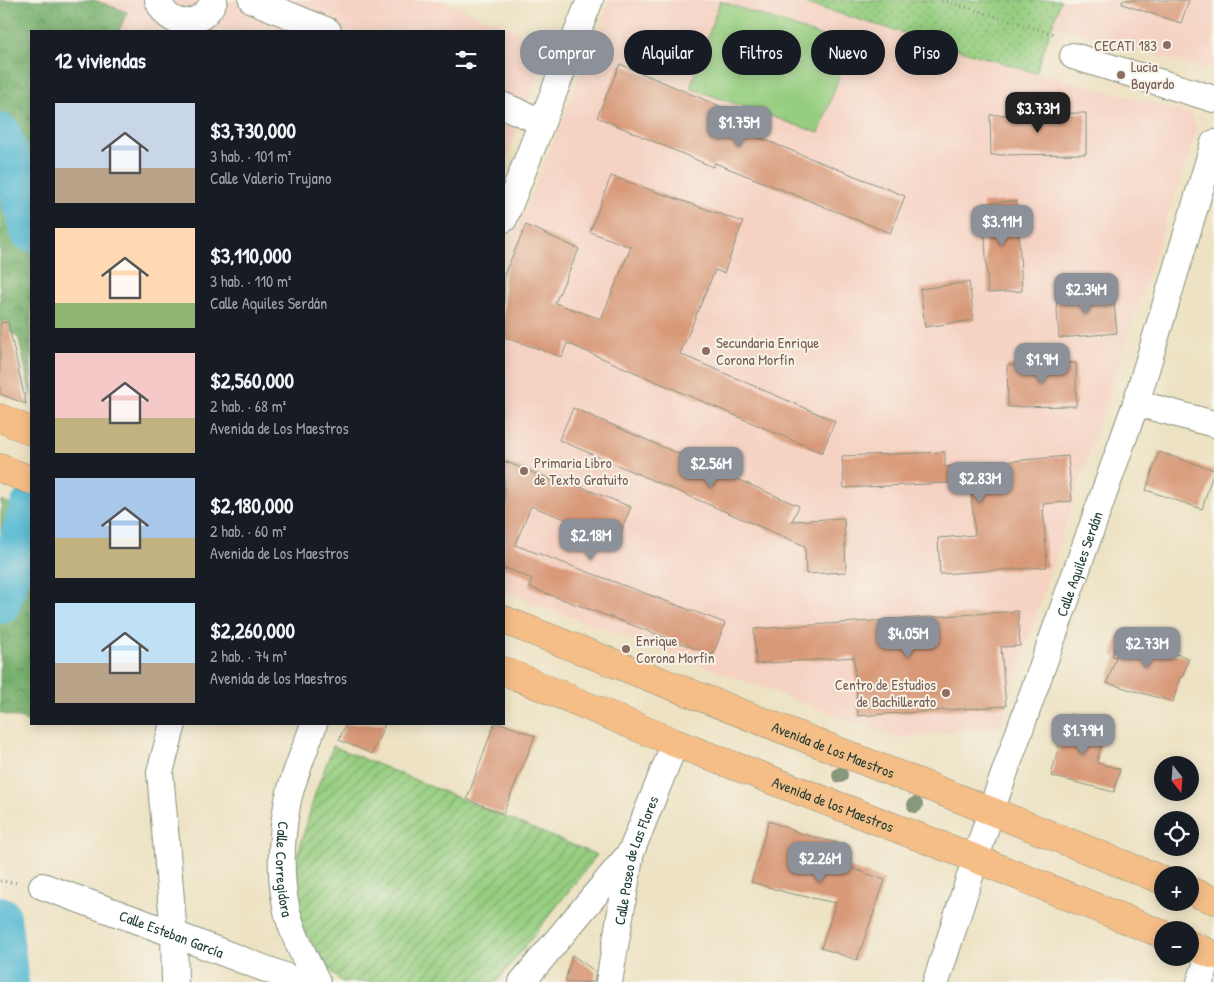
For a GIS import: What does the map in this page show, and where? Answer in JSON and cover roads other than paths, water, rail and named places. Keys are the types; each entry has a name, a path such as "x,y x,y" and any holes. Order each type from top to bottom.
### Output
{"main road":[{"path":"0,418 30,430"},
{"name":"Avenida de Los Maestros","path":"505,620 991,810 1154,877"},
{"name":"Avenida de los Maestros","path":"505,671 675,742 974,858 1154,931"},
{"path":"1199,894 1214,900"}],"street":[{"path":"158,0 161,8 169,16 180,22 193,21 205,16 214,0"},
{"path":"252,0 326,30"},
{"path":"505,217 590,0"},
{"path":"1073,56 1214,99"},
{"path":"505,106 542,122"},
{"name":"Calle Aquiles Serdán","path":"936,982 974,858 1136,403 1214,143"},
{"path":"1136,403 1214,424"},
{"path":"173,725 160,772 174,934 175,982"},
{"name":"Calle Corregidora","path":"314,725 288,799 283,841 283,878 287,912 302,952 317,982"},
{"name":"Calle Paseo de Las Flores","path":"609,982 631,852 675,742"},
{"path":"522,982 631,852"},
{"name":"Calle Esteban García","path":"42,886 300,982"},
{"path":"1200,982 1205,951"}],"waterway":[{"path":"0,134 14,171 30,227"},
{"path":"0,603 30,510"},
{"path":"0,917 8,982"}],"place":[{"name":"CECATI 183","path":"1167,45"},
{"name":"Lucia Bayardo","path":"1121,75"},
{"name":"Secundaria Enrique Corona Morfín","path":"706,351"},
{"name":"Primaria Libro de Texto Gratuito","path":"524,471"},
{"name":"Enrique Corona Morfín","path":"626,649"},
{"name":"Centro de Estudios de Bachillerato","path":"946,693"}]}
